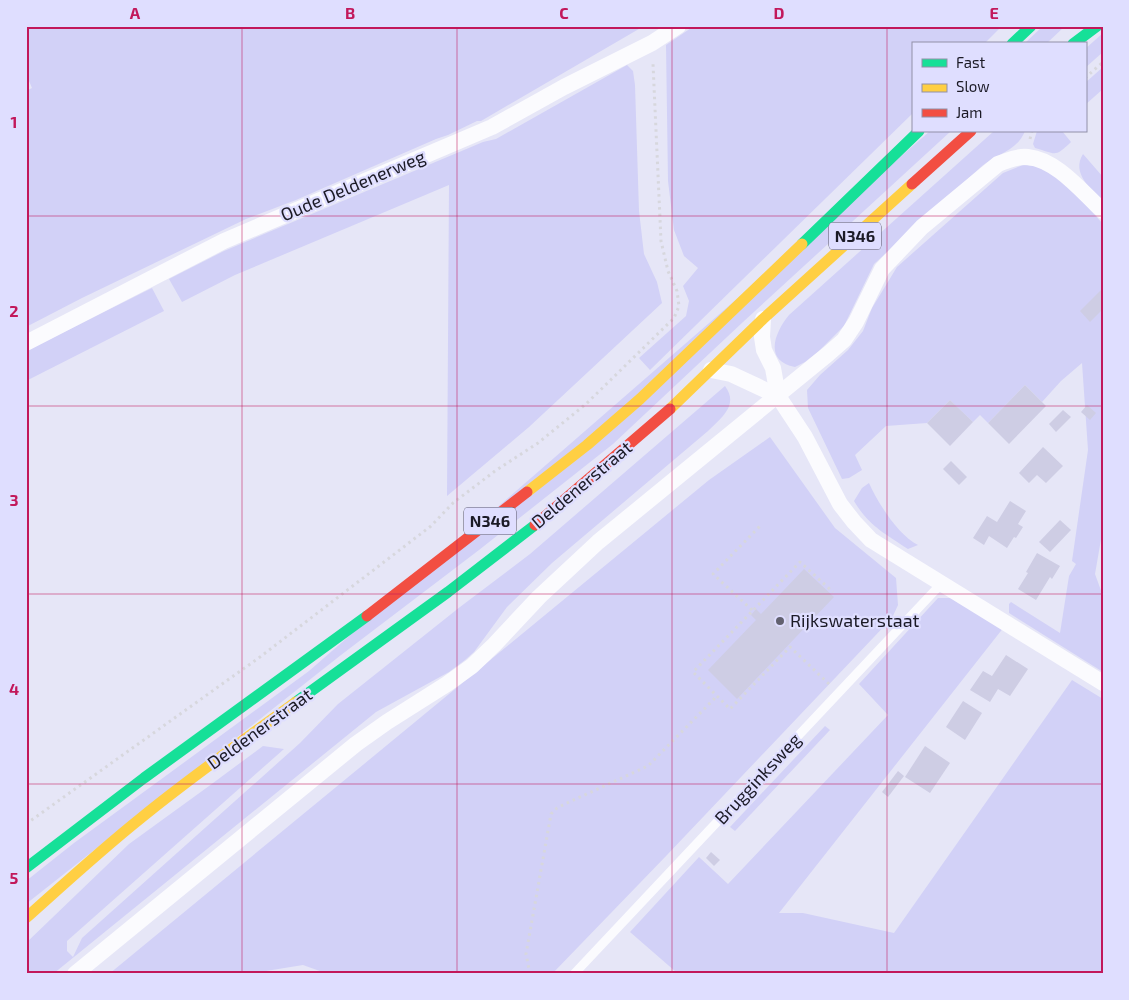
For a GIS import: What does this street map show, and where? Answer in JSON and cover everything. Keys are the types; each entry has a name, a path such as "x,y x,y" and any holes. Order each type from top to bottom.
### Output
{"main road":[{"path":"1002,42 1015,26"},
{"path":"1014,42 1031,26"},
{"path":"1066,42 1079,26"},
{"path":"1075,42 1097,26"},
{"name":"Deldenerstraat","path":"26,868 144,778 348,631 587,445 640,400 918,132"},
{"name":"Deldenerstraat","path":"26,918 96,855 200,772 440,598 539,522 659,419 763,319 970,132"}],"street":[{"name":"Oude Deldenerweg","path":"26,343 224,241 492,127 564,87 652,43 678,26"},
{"path":"75,974 356,744 472,666 539,597 598,542 844,340 856,322 882,269 922,227 998,164 1027,157 1042,160 1057,168 1103,211"},
{"path":"763,319 762,337 764,350 773,368 778,396 805,437 840,504 854,522 872,540 1103,683"},
{"path":"711,370 731,374 778,396"}],"lane":[{"name":"Brugginksweg","path":"574,974 941,584"}],"path":[{"path":"26,824 260,656 431,526 453,503 495,471 538,443 586,404 674,318 678,306 677,291 668,271 661,241 652,43"},
{"path":"1086,77 1103,62"},
{"path":"752,610 713,574 761,525"},
{"path":"833,592 800,562 693,672 730,709 790,647 838,693"},
{"path":"530,974 526,954 551,814 557,808 567,803 648,766 717,696"}],"shaded area":[{"path":"26,26 644,26 481,121 477,121 296,200 246,219 26,327 26,91 32,88 26,74"},
{"path":"694,26 1002,26 986,42 912,42 912,114 650,370 639,358 686,316 689,301 683,286 698,268 684,256 674,230 668,181 666,45"},
{"path":"1043,26 1065,26 1048,42 1026,42"},
{"path":"1103,33 1103,52 1086,67 1086,48"},
{"path":"627,65 633,71 635,85 639,211 644,254 657,282 662,303 529,427 447,496 449,185 235,275 182,302 169,279 224,251 483,142 496,139"},
{"path":"1103,67 1103,89 1086,104 1086,82"},
{"path":"929,132 950,132 613,444 479,550 341,655 26,904 26,881 74,843 309,671"},
{"path":"993,132 1024,132 1017,143 982,166 874,264 844,326 819,351 795,367 785,364 775,352 776,337 789,315"},
{"path":"1037,132 1063,132 1071,142 1058,153 1035,148 1033,144"},
{"path":"1083,154 1103,177 1103,202 1088,186 1081,174 1079,168"},
{"path":"1023,165 1042,167 1063,180 1103,224 1103,528 1095,574 1103,596 1103,672 1009,613 1009,604 1011,602 1060,633 1069,576 1076,564 1072,561 1088,450 1082,363 1061,381 1042,402 1025,385 988,423 980,415 973,422 950,400 927,423 886,426 855,455 862,470 849,478 842,479 808,408 807,390 820,375 848,350 863,331 872,308 897,267 1003,173"},
{"path":"152,288 164,311 26,381 26,351"},
{"path":"725,386 729,393 729,405 719,421 552,563 507,607 474,652 465,660 449,672 376,712 53,974 26,974 26,943 129,844 263,746 284,749 67,941 67,951 73,957 82,938 300,743 338,704 530,554"},
{"path":"770,437 835,528 896,578 898,605 892,618 552,974 328,974 303,965 266,971 261,974 109,974 709,480"},
{"path":"869,483 883,509 896,526 918,545 908,549 865,517 854,501 862,488"},
{"path":"938,598 955,598 1004,627 779,913 803,913 894,933 1072,680 1103,699 1103,974 675,974 676,972 630,932 699,857 728,884 888,715 859,684"},
{"path":"825,726 830,730 735,831 730,827"}],"building":[{"path":"1103,288 1103,309 1090,322 1080,311"},
{"path":"1025,385 1046,406 1009,444 988,423"},
{"path":"950,400 973,422 950,446 927,423"},
{"path":"1087,405 1096,413 1090,420 1081,412"},
{"path":"1063,410 1071,417 1056,432 1049,424"},
{"path":"1043,447 1063,466 1046,483 1037,475 1029,483 1019,473"},
{"path":"951,461 967,477 959,485 943,469"},
{"path":"1010,501 1026,511 1018,524 1023,527 1007,548 989,536 984,545 973,538 987,516 997,522"},
{"path":"1060,520 1071,530 1050,552 1039,542"},
{"path":"1037,553 1060,566 1052,579 1050,577 1036,600 1018,589"},
{"path":"804,569 834,597 737,699 708,670 756,620 751,615 756,609 761,614"},
{"path":"1006,655 1028,669 1010,696 998,689 990,702 970,690 983,671 992,676"},
{"path":"963,701 982,713 965,740 946,727"},
{"path":"925,746 950,763 930,793 905,777"},
{"path":"898,771 904,776 888,797 882,792"},
{"path":"711,852 720,860 714,866 706,858"}],"traffic: fast":[{"path":"1014,42 1031,26"},
{"path":"1076,42 1097,26"},
{"path":"802,244 918,132"},
{"path":"296,702 448,592 535,525"},
{"path":"26,868 144,778 367,616"}],"traffic: slow":[{"path":"670,409 763,319 912,184"},
{"path":"527,492 587,445 640,399 802,244"},
{"path":"26,918 126,830 296,702"}],"traffic: jam":[{"path":"912,184 970,132"},
{"path":"535,525 670,409"},
{"path":"367,616 527,492"}],"place":[{"name":"Rijkswaterstaat","path":"780,621"}]}
